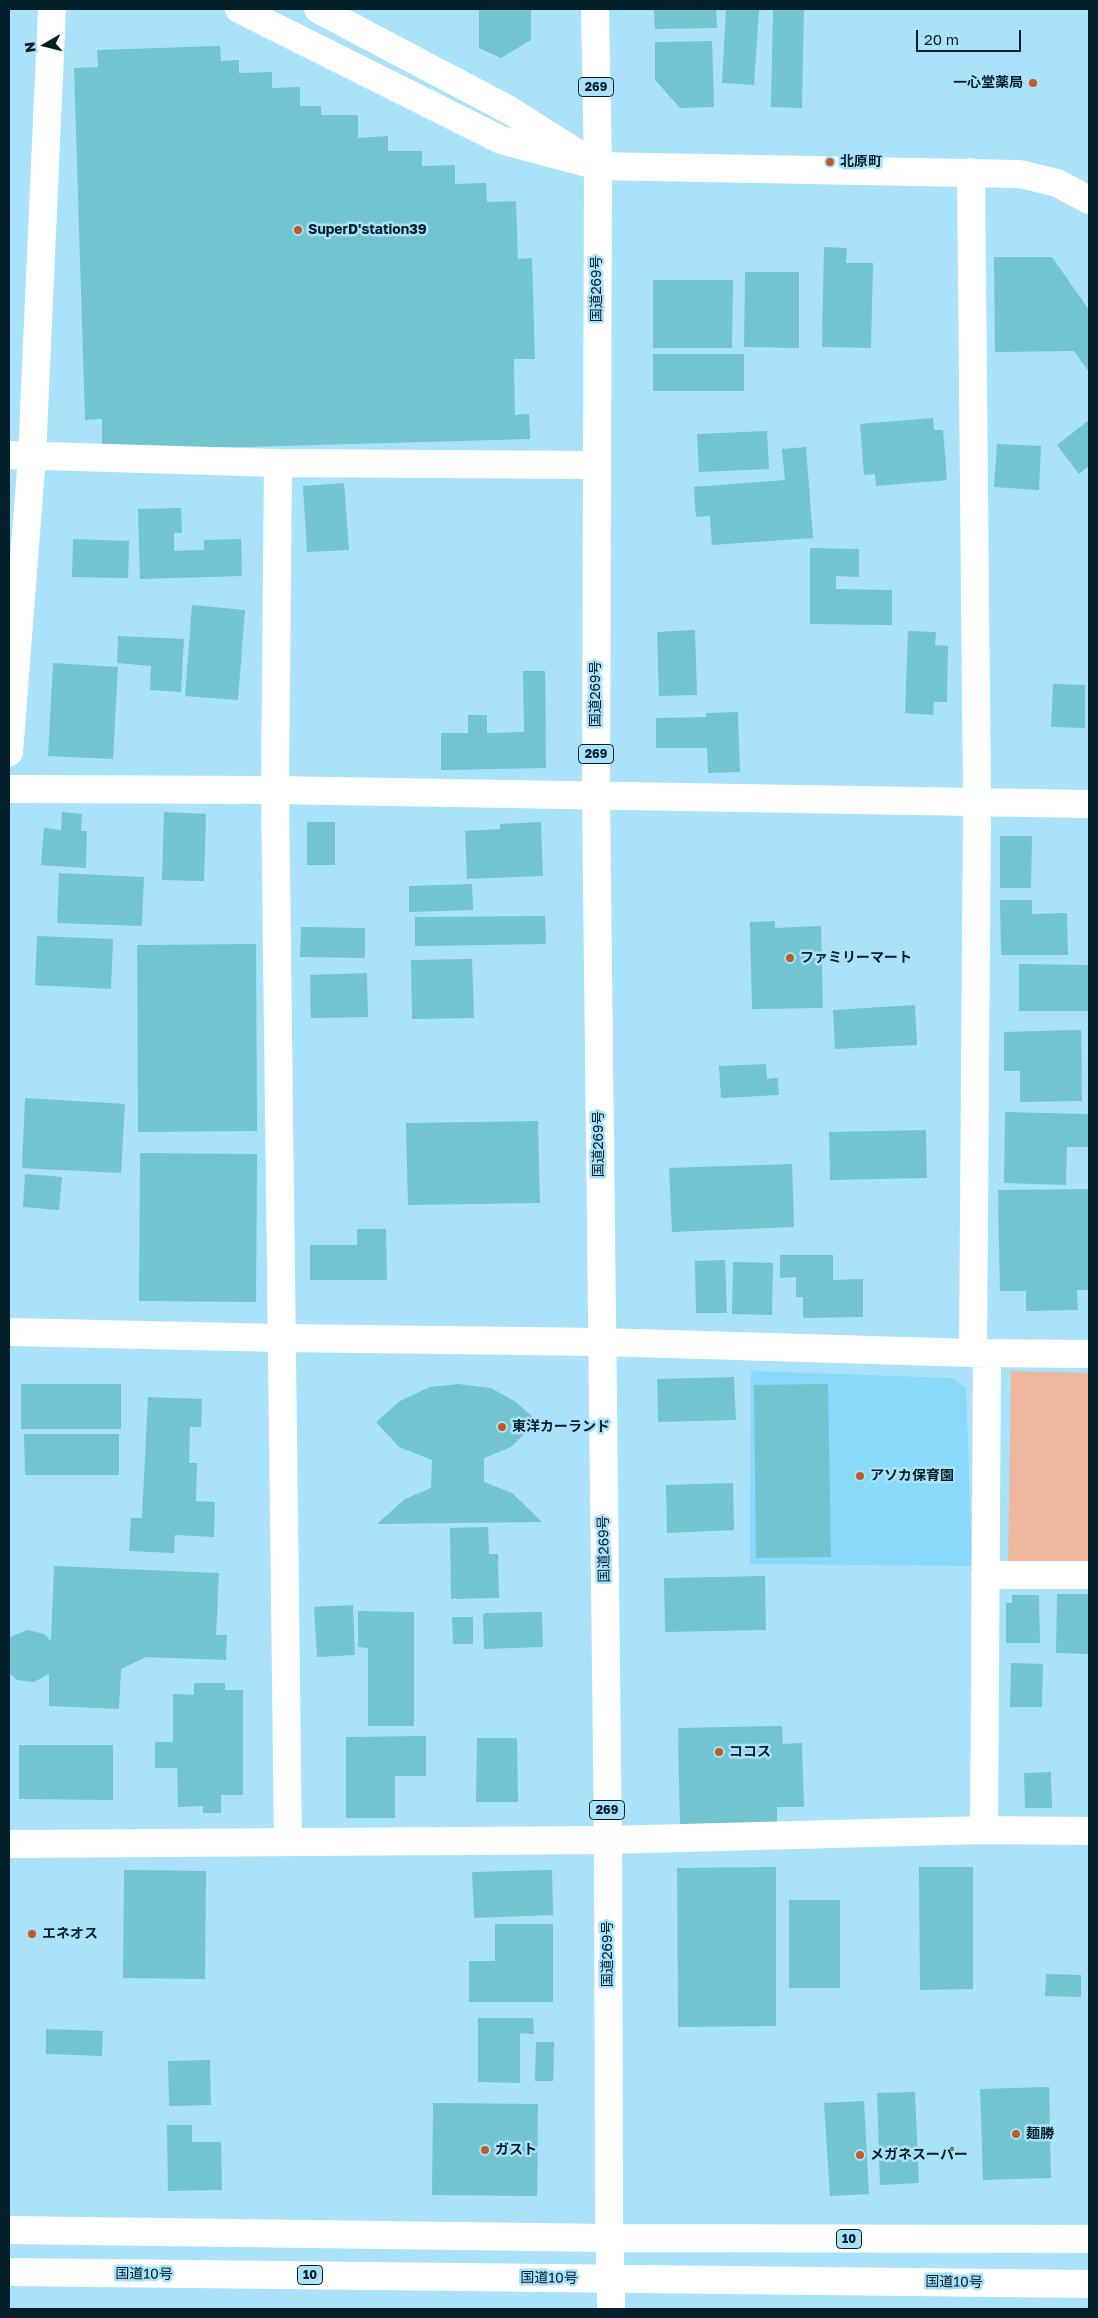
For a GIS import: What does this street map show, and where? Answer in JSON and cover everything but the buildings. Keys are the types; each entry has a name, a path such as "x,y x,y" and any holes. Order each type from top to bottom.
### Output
{"main road":[{"path":"9,752 20,456 52,9"},
{"path":"239,9 501,140 598,166 1020,174 1056,183 1089,200"},
{"path":"318,9 509,110 598,166"},
{"name":"国道269号","path":"595,9 598,166 596,795 600,1342 608,1840 609,2238 611,2309"},
{"path":"971,172 980,1353 986,1575 984,1830"},
{"path":"20,456 278,463 596,465"},
{"path":"278,463 275,790 288,1840"},
{"path":"9,789 275,790 1089,804"},
{"path":"9,1332 600,1342 980,1353 1089,1354"},
{"path":"986,1575 1089,1575"},
{"path":"9,1844 288,1840 608,1840 984,1830 1089,1831"},
{"name":"10","path":"9,2230 609,2238 1089,2239"},
{"name":"国道10号","path":"9,2272 1089,2284"}],"shaded area":[{"name":"アソカ保育園","path":"751,1371 951,1378 966,1388 972,1566 750,1564"},
{"path":"1011,1371 1089,1373 1089,1566 1008,1565"}],"place":[{"name":"一心堂薬局","path":"1033,83"},
{"name":"北原町","path":"830,162"},
{"name":"SuperD'station39","path":"298,230"},
{"name":"ファミリーマート","path":"790,958"},
{"name":"東洋カーランド","path":"502,1427"},
{"name":"アソカ保育園","path":"860,1476"},
{"name":"ココス","path":"719,1752"},
{"name":"エネオス","path":"32,1934"},
{"name":"麺勝","path":"1016,2134"},
{"name":"ガスト","path":"485,2150"},
{"name":"メガネスーパー","path":"860,2155"}]}
